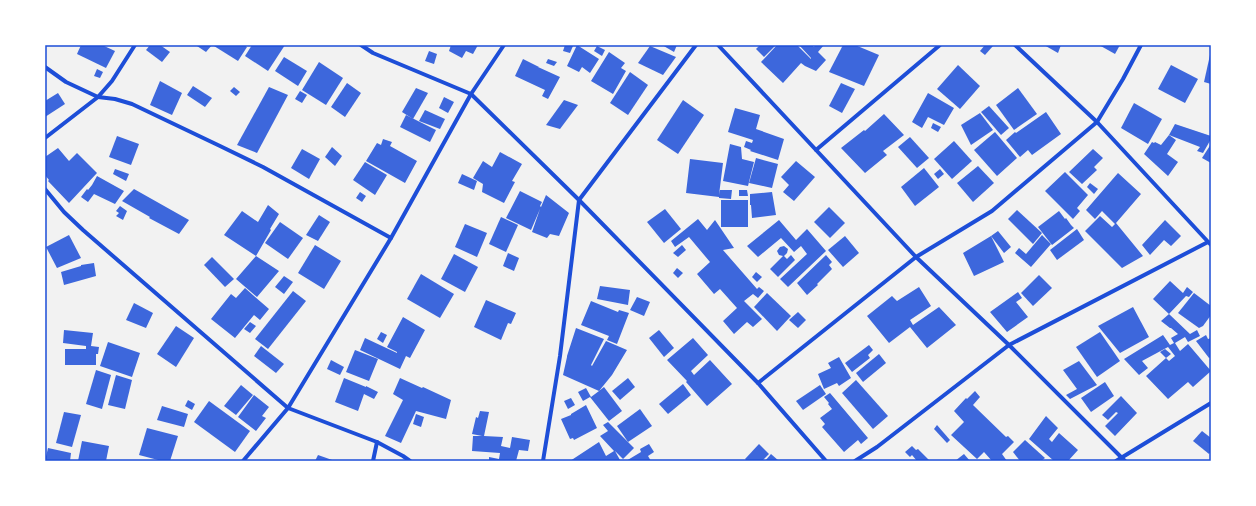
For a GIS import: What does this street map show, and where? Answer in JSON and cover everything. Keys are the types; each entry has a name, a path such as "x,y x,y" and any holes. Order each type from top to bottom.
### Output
{"street":[{"path":"45,138 98,97 112,81 135,45"},
{"path":"361,45 373,52 471,94 579,200 758,383 826,461"},
{"path":"243,461 288,408 391,238 471,94 504,45"},
{"path":"543,461 560,356 579,200 696,45"},
{"path":"718,45 916,257 1009,345 1125,461"},
{"path":"816,150 940,45"},
{"path":"855,461 877,447 1009,345 1210,244 1097,122 1015,45"},
{"path":"758,383 916,257 992,211 1097,122 1123,79 1141,45"},
{"path":"45,67 66,82 98,97 115,99 132,104 263,167 391,238"},
{"path":"45,189 64,212 83,230 288,408 377,442 410,461"},
{"path":"1116,461 1211,402"},
{"path":"373,461 377,442"}],"building":[{"path":"81,45 102,45 115,51 106,68 77,54"},
{"path":"150,45 160,45 170,52 162,62 146,50"},
{"path":"212,45 206,52 197,46"},
{"path":"244,45 247,47 238,61 214,46"},
{"path":"252,45 285,45 268,71 245,56"},
{"path":"451,45 478,45 473,54 466,51 462,58 449,51"},
{"path":"565,45 573,46 570,53 563,51"},
{"path":"577,45 599,59 590,73 582,67 579,72 567,66"},
{"path":"662,45 677,45 674,52"},
{"path":"760,45 776,45 764,57 756,49"},
{"path":"777,45 797,45 811,59 799,45 812,45 814,47 815,45 824,45 818,52 826,60 816,71 801,63 783,83 761,62"},
{"path":"843,45 855,45 879,55 864,86 829,72"},
{"path":"985,45 993,46 985,55 980,51"},
{"path":"1044,45 1061,45 1058,53"},
{"path":"1099,45 1120,45 1115,54"},
{"path":"597,46 605,50 602,56 594,51"},
{"path":"650,46 676,57 663,75 638,63"},
{"path":"429,51 437,54 434,64 425,61"},
{"path":"609,52 625,63 621,68 626,71 613,94 591,81"},
{"path":"1211,55 1211,84 1204,82"},
{"path":"284,57 307,71 298,86 275,71"},
{"path":"523,59 560,77 548,99 542,96 545,90 515,76"},
{"path":"548,59 557,62 554,66 546,63"},
{"path":"319,62 343,78 326,105 302,90"},
{"path":"958,65 980,86 960,109 937,89"},
{"path":"1171,65 1198,79 1185,103 1158,89"},
{"path":"97,69 103,72 100,78 94,76"},
{"path":"630,72 648,85 628,115 610,103"},
{"path":"160,81 182,93 172,115 150,105"},
{"path":"347,83 361,93 345,117 331,107"},
{"path":"841,83 855,89 842,113 829,106"},
{"path":"193,86 212,98 205,107 187,95"},
{"path":"234,87 240,92 236,96 230,91"},
{"path":"269,87 288,95 257,153 237,145"},
{"path":"416,88 428,93 413,119 402,112"},
{"path":"1018,88 1037,114 1014,130 996,105"},
{"path":"300,91 307,95 302,103 295,99"},
{"path":"58,93 65,104 45,117 45,101"},
{"path":"928,93 954,108 944,125 928,117 922,128 912,122"},
{"path":"444,97 454,102 448,113 439,108"},
{"path":"564,100 578,105 560,129 546,125"},
{"path":"683,100 704,115 678,154 657,140"},
{"path":"1134,103 1162,119 1148,144 1121,128"},
{"path":"989,106 1009,128 1001,135 981,112"},
{"path":"735,108 760,115 756,129 784,139 778,160 750,151 751,150 744,147 746,141 752,143 753,140 728,132"},
{"path":"425,110 445,119 440,129 419,121"},
{"path":"1046,112 1061,134 1032,155 1028,150 1020,157 1006,140 1015,132 1016,133"},
{"path":"980,113 993,130 971,145 961,125"},
{"path":"884,114 904,135 883,151 887,155 865,173 841,148 864,130 865,131"},
{"path":"406,115 436,130 430,142 400,127"},
{"path":"933,123 941,127 938,132 931,128"},
{"path":"1175,124 1211,136 1211,139 1203,153 1197,151 1200,147 1169,135"},
{"path":"995,132 1017,158 997,176 974,150"},
{"path":"1169,135 1176,140 1167,154 1178,162 1168,176 1144,154 1152,142 1161,145"},
{"path":"117,136 139,144 131,165 109,157"},
{"path":"910,137 929,158 917,168 898,147"},
{"path":"383,139 392,142 390,146 417,161 405,183 366,161 377,143 381,145"},
{"path":"954,141 972,161 952,179 934,159"},
{"path":"730,144 741,147 742,159 754,162 748,186 723,181"},
{"path":"1211,144 1211,163 1202,158"},
{"path":"332,147 342,156 335,166 325,157"},
{"path":"58,148 69,161 77,153 97,173 69,203 48,181 49,180 45,175 45,157"},
{"path":"302,149 320,159 309,179 291,168"},
{"path":"1093,149 1103,158 1094,167 1097,170 1082,184 1069,172"},
{"path":"500,152 522,164 512,181 515,182 504,203 482,192 483,184 473,178 483,161 492,167"},
{"path":"756,158 778,164 772,188 749,183"},
{"path":"690,159 723,163 719,195 720,190 732,190 731,199 686,193"},
{"path":"796,161 815,177 794,201 783,192 789,185 781,177"},
{"path":"365,162 387,175 375,195 353,180"},
{"path":"978,166 994,183 973,202 957,183"},
{"path":"924,168 939,187 915,206 901,187"},
{"path":"115,169 129,174 126,181 113,174"},
{"path":"940,169 944,174 938,179 934,174"},
{"path":"1065,172 1088,195 1077,208 1080,211 1073,219 1045,191"},
{"path":"1118,173 1141,194 1116,223 1143,256 1122,268 1085,231 1100,216 1112,227 1115,224 1102,211 1095,219 1086,210"},
{"path":"462,174 477,181 474,190 458,183"},
{"path":"97,176 124,191 115,204 94,194 88,202 81,197 92,185"},
{"path":"1090,183 1098,189 1094,194 1087,187"},
{"path":"134,189 189,220 179,234 122,201"},
{"path":"739,190 747,190 748,196 739,196"},
{"path":"520,191 542,202 541,207 546,195 569,213 559,236 550,234 547,238 532,232 540,209 531,230 506,218"},
{"path":"360,192 366,196 362,202 356,198"},
{"path":"772,192 776,215 752,218 750,194"},
{"path":"721,200 748,200 748,227 721,227"},
{"path":"268,205 279,214 256,256 224,235 242,211 258,222"},
{"path":"120,206 127,211 123,220 116,216 119,213 116,211"},
{"path":"829,207 845,223 830,238 814,222"},
{"path":"665,209 681,229 664,243 647,222"},
{"path":"1017,210 1042,233 1033,244 1008,219"},
{"path":"1059,211 1074,228 1052,245 1038,227"},
{"path":"319,215 330,222 318,241 306,235"},
{"path":"501,217 518,225 506,252 489,244"},
{"path":"698,219 707,230 715,220 734,248 723,250 757,289 759,287 764,291 758,298 753,294 744,301 762,319 753,327 747,322 734,334 723,321 737,308 720,289 714,294 697,274 710,262 689,237 675,247 671,241"},
{"path":"779,220 796,240 807,229 826,251 788,287 780,279 807,254 801,246 794,252 781,238 758,257 747,246"},
{"path":"1165,220 1181,236 1171,246 1164,240 1150,255 1142,245"},
{"path":"280,222 303,238 288,259 265,243"},
{"path":"465,224 487,233 477,257 455,247"},
{"path":"1077,229 1084,240 1057,260 1050,250"},
{"path":"998,231 1011,247 1004,253 991,236"},
{"path":"69,235 81,258 57,268 46,247"},
{"path":"1042,235 1051,244 1031,267 1015,253 1019,248 1026,254"},
{"path":"845,236 859,253 843,267 828,250"},
{"path":"991,236 1004,262 974,276 963,253"},
{"path":"315,245 341,261 324,289 298,273"},
{"path":"682,245 686,250 678,257 673,253"},
{"path":"784,246 788,249 784,256 787,259 791,255 795,260 778,277 770,269 783,256 779,255 777,251 780,247"},
{"path":"508,253 519,258 514,271 503,266"},
{"path":"454,254 478,267 465,292 441,279"},
{"path":"826,255 832,262 829,265 832,269 807,295 797,283"},
{"path":"256,256 279,271 257,297 236,279"},
{"path":"212,257 234,279 225,287 204,265"},
{"path":"94,263 96,276 64,285 61,272 81,265"},
{"path":"677,268 683,273 678,278 673,273"},
{"path":"756,272 762,277 757,282 752,277"},
{"path":"421,274 454,294 440,318 407,299"},
{"path":"1039,275 1052,288 1033,306 1021,293"},
{"path":"284,276 293,282 284,294 275,287"},
{"path":"1170,281 1183,293 1187,287 1193,292 1189,297 1186,296 1169,314 1153,299"},
{"path":"600,286 630,290 628,305 597,299"},
{"path":"919,287 931,306 910,320 913,325 939,307 956,325 927,348 910,327 889,343 867,316 892,296 897,301"},
{"path":"245,288 269,309 260,320 254,315 235,338 211,319 231,294 236,298"},
{"path":"293,291 306,301 268,349 255,339"},
{"path":"1018,292 1022,298 1016,302 1028,317 1007,332 990,312"},
{"path":"767,293 791,316 777,331 754,307"},
{"path":"1194,293 1211,306 1211,315 1203,326 1199,328 1178,313"},
{"path":"637,297 650,302 644,316 630,310"},
{"path":"486,300 516,313 511,324 508,323 501,340 474,327"},
{"path":"591,301 618,312 619,310 629,313 617,344 607,340 609,336 581,325"},
{"path":"134,303 153,313 146,328 126,320"},
{"path":"1133,307 1149,337 1120,353 1098,326"},
{"path":"798,312 806,320 798,328 789,320"},
{"path":"1169,314 1190,334 1197,330 1200,336 1188,342 1185,337 1175,343 1180,351 1188,344 1211,371 1193,387 1188,382 1168,399 1146,376 1166,358 1169,361 1175,356 1168,347 1142,361 1148,368 1139,375 1124,359 1163,335 1170,345 1174,343 1171,338 1178,334 1161,321"},
{"path":"403,317 425,330 410,358 406,356 400,369 360,350 365,338 397,353 387,347"},
{"path":"250,322 256,326 250,333 244,329"},
{"path":"176,326 194,338 176,367 157,354"},
{"path":"576,328 604,339 591,365 592,366 606,341 627,350 612,375 599,391 563,375 567,356"},
{"path":"64,330 93,333 91,346 99,347 98,354 96,354 96,365 65,365 65,349 86,349 86,346 63,343"},
{"path":"659,330 674,348 664,357 649,338"},
{"path":"381,332 387,335 383,343 377,339"},
{"path":"1100,332 1120,361 1097,377 1076,347"},
{"path":"1206,335 1208,339 1211,338 1211,357 1209,358 1196,341"},
{"path":"693,338 708,355 691,371 694,375 710,360 732,384 707,406 686,382 687,381 667,360"},
{"path":"108,342 140,353 132,377 100,366"},
{"path":"869,345 873,350 868,355 870,358 852,372 845,363"},
{"path":"261,346 284,364 276,373 254,356"},
{"path":"1165,349 1171,354 1166,358 1160,352"},
{"path":"355,350 378,359 369,381 346,372"},
{"path":"879,354 886,363 863,382 856,373"},
{"path":"839,357 851,378 839,386 837,383 824,389 818,374 831,368 828,363"},
{"path":"331,360 344,367 340,375 327,369"},
{"path":"1079,361 1097,385 1070,399 1066,395 1077,389 1063,370"},
{"path":"96,370 111,375 102,409 86,404"},
{"path":"116,375 132,380 125,409 108,405"},
{"path":"344,378 378,392 374,399 364,394 358,411 335,402"},
{"path":"400,378 451,400 446,419 416,411 401,443 385,436 403,400 393,394"},
{"path":"628,378 635,387 620,400 612,391"},
{"path":"856,380 888,416 873,429 842,393"},
{"path":"1105,382 1114,396 1091,412 1081,398"},
{"path":"683,384 691,395 668,414 659,404"},
{"path":"241,385 253,395 236,415 224,406"},
{"path":"820,385 826,394 803,410 796,401"},
{"path":"604,387 622,411 609,421 590,397 583,401 578,392 586,388 591,397"},
{"path":"975,391 980,397 973,405 1006,437 1008,436 1014,442 1002,454 1007,461 992,461 984,452 977,459 951,435 964,422 954,411"},
{"path":"830,393 868,438 861,444 858,440 844,452 822,427 825,424 820,418 832,409 824,397"},
{"path":"254,395 269,407 262,416 266,418 256,431 238,417"},
{"path":"1121,396 1137,413 1115,436 1105,426 1118,413 1116,412 1108,420 1102,415"},
{"path":"571,398 575,405 568,409 564,401"},
{"path":"188,400 195,404 192,410 185,406"},
{"path":"209,401 250,431 235,452 194,422"},
{"path":"586,405 597,428 574,440 573,438 570,439 561,419 571,415"},
{"path":"162,406 188,414 184,427 157,420"},
{"path":"640,409 652,426 628,442 617,426"},
{"path":"480,411 489,412 484,436 503,437 501,446 510,448 512,437 530,440 528,451 519,450 516,461 489,461 489,457 499,459 500,453 472,451 473,436 482,436 472,434 476,417 478,418"},
{"path":"64,412 81,415 72,447 56,443"},
{"path":"416,414 424,417 421,427 413,424"},
{"path":"1046,416 1058,428 1049,439 1052,442 1059,433 1078,450 1068,461 1054,461 1029,439"},
{"path":"608,422 634,448 623,459 615,451 620,460 619,461 570,461 599,442 606,456 614,451 600,436 608,431 603,425"},
{"path":"937,425 950,440 947,443 934,429"},
{"path":"147,428 178,436 170,461 162,461 139,455"},
{"path":"1202,431 1211,438 1211,451 1209,454 1193,441"},
{"path":"1025,440 1045,458 1041,461 1020,461 1013,452"},
{"path":"82,441 109,446 106,461 78,461"},
{"path":"649,444 654,452 648,456 651,461 626,461 641,452 640,449"},
{"path":"759,444 769,454 762,461 747,461 745,459"},
{"path":"912,446 916,450 918,449 930,461 917,461 912,455 910,457 905,452"},
{"path":"48,448 71,453 70,461 45,461"},
{"path":"771,454 779,461 765,461"},
{"path":"964,454 970,461 955,461"},
{"path":"318,455 335,461 315,461"}]}
